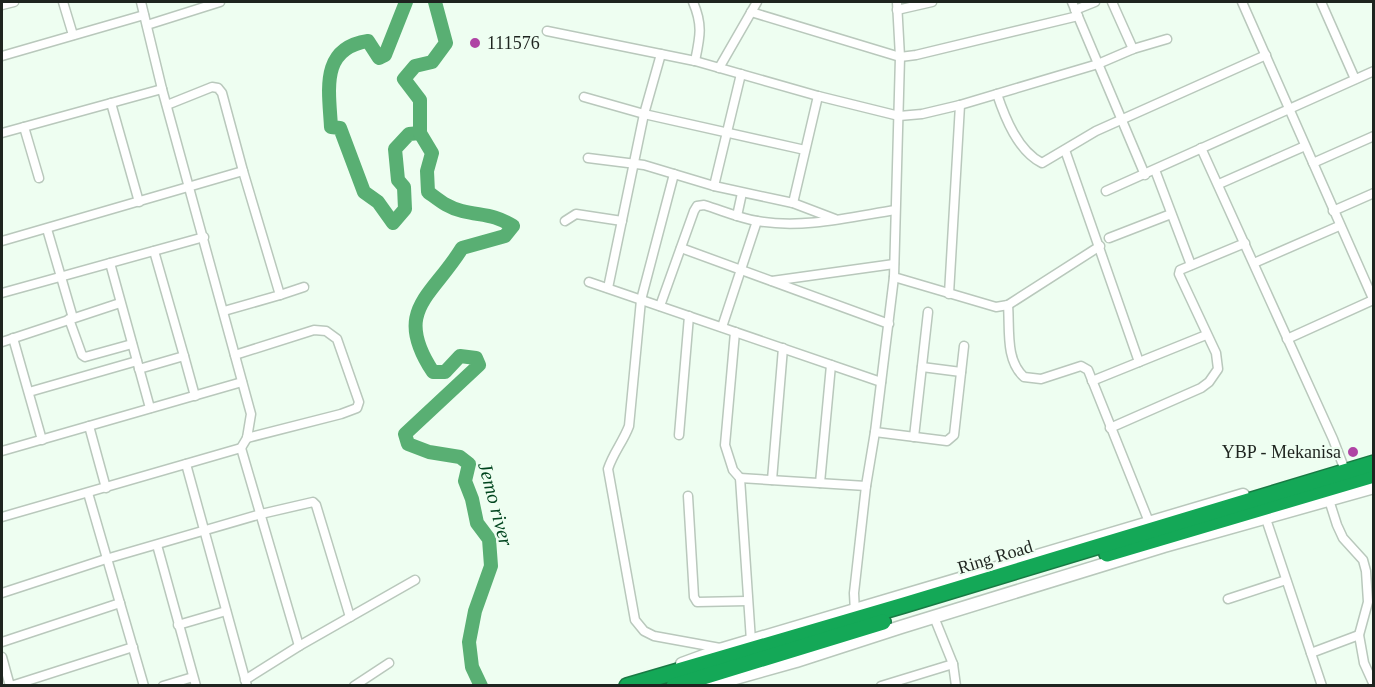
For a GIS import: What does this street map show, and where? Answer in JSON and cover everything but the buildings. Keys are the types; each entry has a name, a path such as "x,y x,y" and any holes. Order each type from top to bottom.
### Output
{"highway":[{"name":"Ring Road","path":"674,686 859,624 1374,463"},
{"name":"Ring Road","path":"627,686 859,624 1374,475"}],"street":[{"path":"2,5 14,2"},
{"path":"63,2 73,35"},
{"path":"141,2 162,89 251,414 247,438 242,448 299,646"},
{"path":"147,25 214,2"},
{"path":"693,2 700,17 701,27 695,61"},
{"path":"719,68 757,2"},
{"path":"859,624 854,593 894,277 900,57 897,6 932,2"},
{"path":"751,12 900,57 916,55 1095,2"},
{"path":"1112,2 1133,50"},
{"path":"1242,2 1339,226 1372,295 1287,339"},
{"path":"1321,2 1354,79"},
{"path":"1075,9 1145,175"},
{"path":"2,56 144,15"},
{"path":"547,31 695,61 898,116 922,114 960,105 1098,64 1167,39"},
{"path":"608,288 644,114 661,54"},
{"path":"997,94 1010,130 1039,162 1046,162 1095,131 1266,55"},
{"path":"1106,191 1374,71"},
{"path":"714,186 741,74"},
{"path":"167,105 212,87 218,88 225,101 280,295"},
{"path":"2,133 162,89"},
{"path":"793,203 818,96"},
{"path":"584,98 644,114 805,150"},
{"path":"111,103 139,202"},
{"path":"949,294 960,105"},
{"path":"24,127 39,178"},
{"path":"1313,163 1374,136"},
{"path":"1219,184 1305,146"},
{"path":"1201,148 1343,465"},
{"path":"1065,150 1139,362"},
{"path":"588,158 655,168 714,186 793,203 835,219"},
{"path":"1155,170 1191,265"},
{"path":"2,241 243,171"},
{"path":"674,174 641,300 629,426 608,469 635,620 644,631 654,636 723,649"},
{"path":"737,216 742,193"},
{"path":"1333,211 1374,193"},
{"path":"660,306 694,211 698,206 704,205 757,221 808,223 895,210"},
{"path":"565,221 570,216 582,214 622,221"},
{"path":"1109,237 1171,214"},
{"path":"722,327 757,221"},
{"path":"1254,263 1339,226"},
{"path":"46,229 62,276 82,355 85,357 132,344"},
{"path":"2,293 204,237"},
{"path":"1110,428 1201,388 1209,382 1218,369 1218,361 1179,279 1180,270 1245,243"},
{"path":"894,277 996,307 1008,305 1100,246"},
{"path":"681,248 889,324"},
{"path":"154,251 195,396"},
{"path":"110,263 150,408"},
{"path":"771,281 894,264"},
{"path":"589,282 881,382"},
{"path":"224,311 304,287"},
{"path":"2,342 120,303"},
{"path":"1008,305 1012,358 1024,377 1041,379 1081,366 1085,366 1088,370 1149,522"},
{"path":"914,437 928,312"},
{"path":"679,435 689,316"},
{"path":"235,355 314,330 326,331 337,339 359,402 357,408 341,414 247,438"},
{"path":"735,332 725,445 733,470 740,478 751,641"},
{"path":"1092,381 1206,335"},
{"path":"13,338 42,440"},
{"path":"874,432 947,441 952,439 964,346"},
{"path":"772,480 783,348"},
{"path":"29,392 184,356"},
{"path":"820,483 831,365"},
{"path":"922,367 961,372"},
{"path":"2,451 242,382"},
{"path":"89,426 106,488"},
{"path":"2,517 242,448"},
{"path":"707,686 735,682 859,624 1149,522 1374,456"},
{"path":"186,464 246,683 299,646 415,580"},
{"path":"740,478 866,486"},
{"path":"650,679 723,649 751,641 859,624 934,617 1265,516 1374,487"},
{"path":"88,493 144,686"},
{"path":"688,496 694,597 697,602 747,601"},
{"path":"1329,500 1336,525 1343,538 1363,560 1366,571 1368,602 1359,635 1364,663 1374,685"},
{"path":"2,592 106,559 308,502 316,505 350,617"},
{"path":"1265,516 1322,686"},
{"path":"157,545 195,681 163,686"},
{"path":"1228,599 1286,580"},
{"path":"2,642 120,603"},
{"path":"178,625 226,611"},
{"path":"934,617 953,664 956,686"},
{"path":"1311,653 1359,635"},
{"path":"2,657 10,686 133,647"},
{"path":"354,686 389,663"},
{"path":"880,686 894,684 953,664"}],"waterway":[{"path":"406,2 385,55 379,58 368,41 353,45 342,52 335,62 329,85 331,127 340,128 364,192 378,202 393,223 405,209 404,187 398,180 395,149 409,134 420,133"},
{"name":"Jemo river","path":"435,2 446,43 432,62 415,66 404,79 420,100 420,133 432,153 427,171 428,192 452,208 494,217 513,226 505,236 462,248 421,305 416,318 416,333 421,351 433,372 445,372 460,356 476,358 479,365 405,434 408,444 429,452 460,457 469,464 465,481 477,523 489,539 491,566 475,611 469,642 472,667 481,686"}],"place":[{"name":"111576","path":"475,43"},
{"name":"YBP - Mekanisa","path":"1353,452"}]}
